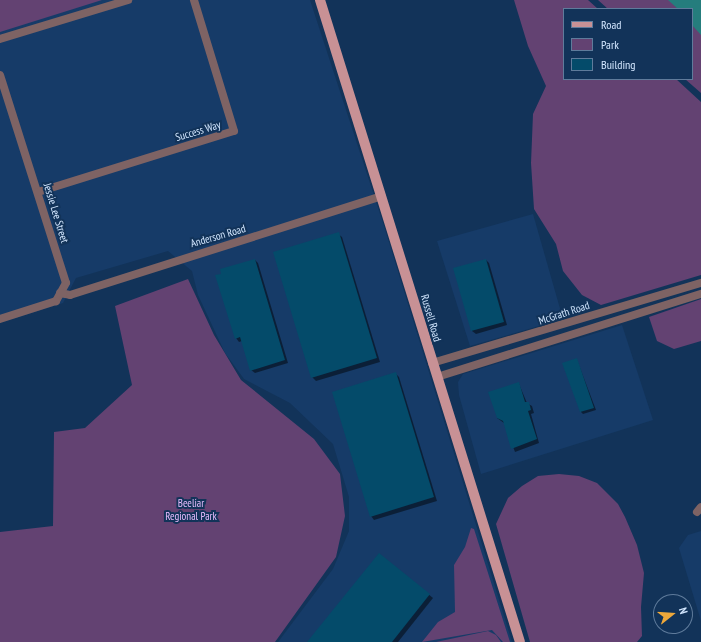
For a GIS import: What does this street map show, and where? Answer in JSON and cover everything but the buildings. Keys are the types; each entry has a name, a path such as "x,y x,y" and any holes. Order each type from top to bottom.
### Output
{"main road":[{"name":"Russell Road","path":"320,0 520,642"}],"street":[{"path":"0,39 128,0"},
{"name":"Success Way","path":"38,192 234,131 194,0"},
{"name":"Jessie Lee Street","path":"0,75 66,283 60,293"},
{"name":"Anderson Road","path":"60,293 70,295 382,196"},
{"name":"McGrath Road","path":"432,363 701,283"},
{"path":"0,319 56,301 60,293"},
{"name":"McGrath Road","path":"436,376 701,294"}],"shaded area":[{"path":"0,0 310,0 384,226 512,642 278,642 333,569 349,531 349,497 333,444 290,403 244,379 225,353 198,295 192,271 168,251 76,278 63,303 0,323"},
{"path":"668,0 701,0 701,35 693,26 693,8 677,8"},
{"path":"533,214 563,319 470,346 437,241"},
{"path":"622,325 653,420 481,474 459,395 458,382 463,374"},
{"path":"701,531 701,621 679,548 688,535"}],"green space":[{"path":"0,0 102,0 0,32"},
{"path":"514,0 588,0 597,8 563,8 563,80 677,80 701,102 701,275 601,305 582,295 563,271 556,244 534,209 531,163 533,114 546,86 528,46"},
{"path":"598,0 701,0 701,93 686,80 693,80 693,8 607,8"},
{"name":"Beeliar Regional Park","path":"188,279 214,335 241,380 314,439 340,474 345,516 336,557 275,642 0,642 0,532 53,526 54,432 85,428 132,385 115,306"},
{"path":"701,299 701,341 674,349 657,341 649,317"},
{"path":"559,474 579,476 597,483 618,504 625,517 637,545 644,573 641,607 642,636 637,642 530,642 496,524 508,498 522,486 538,476"},
{"path":"471,528 474,529 510,642 503,642 492,630 422,642 438,622 455,612 454,565 465,547"},
{"path":"488,631 496,635 501,642 436,642"}]}
